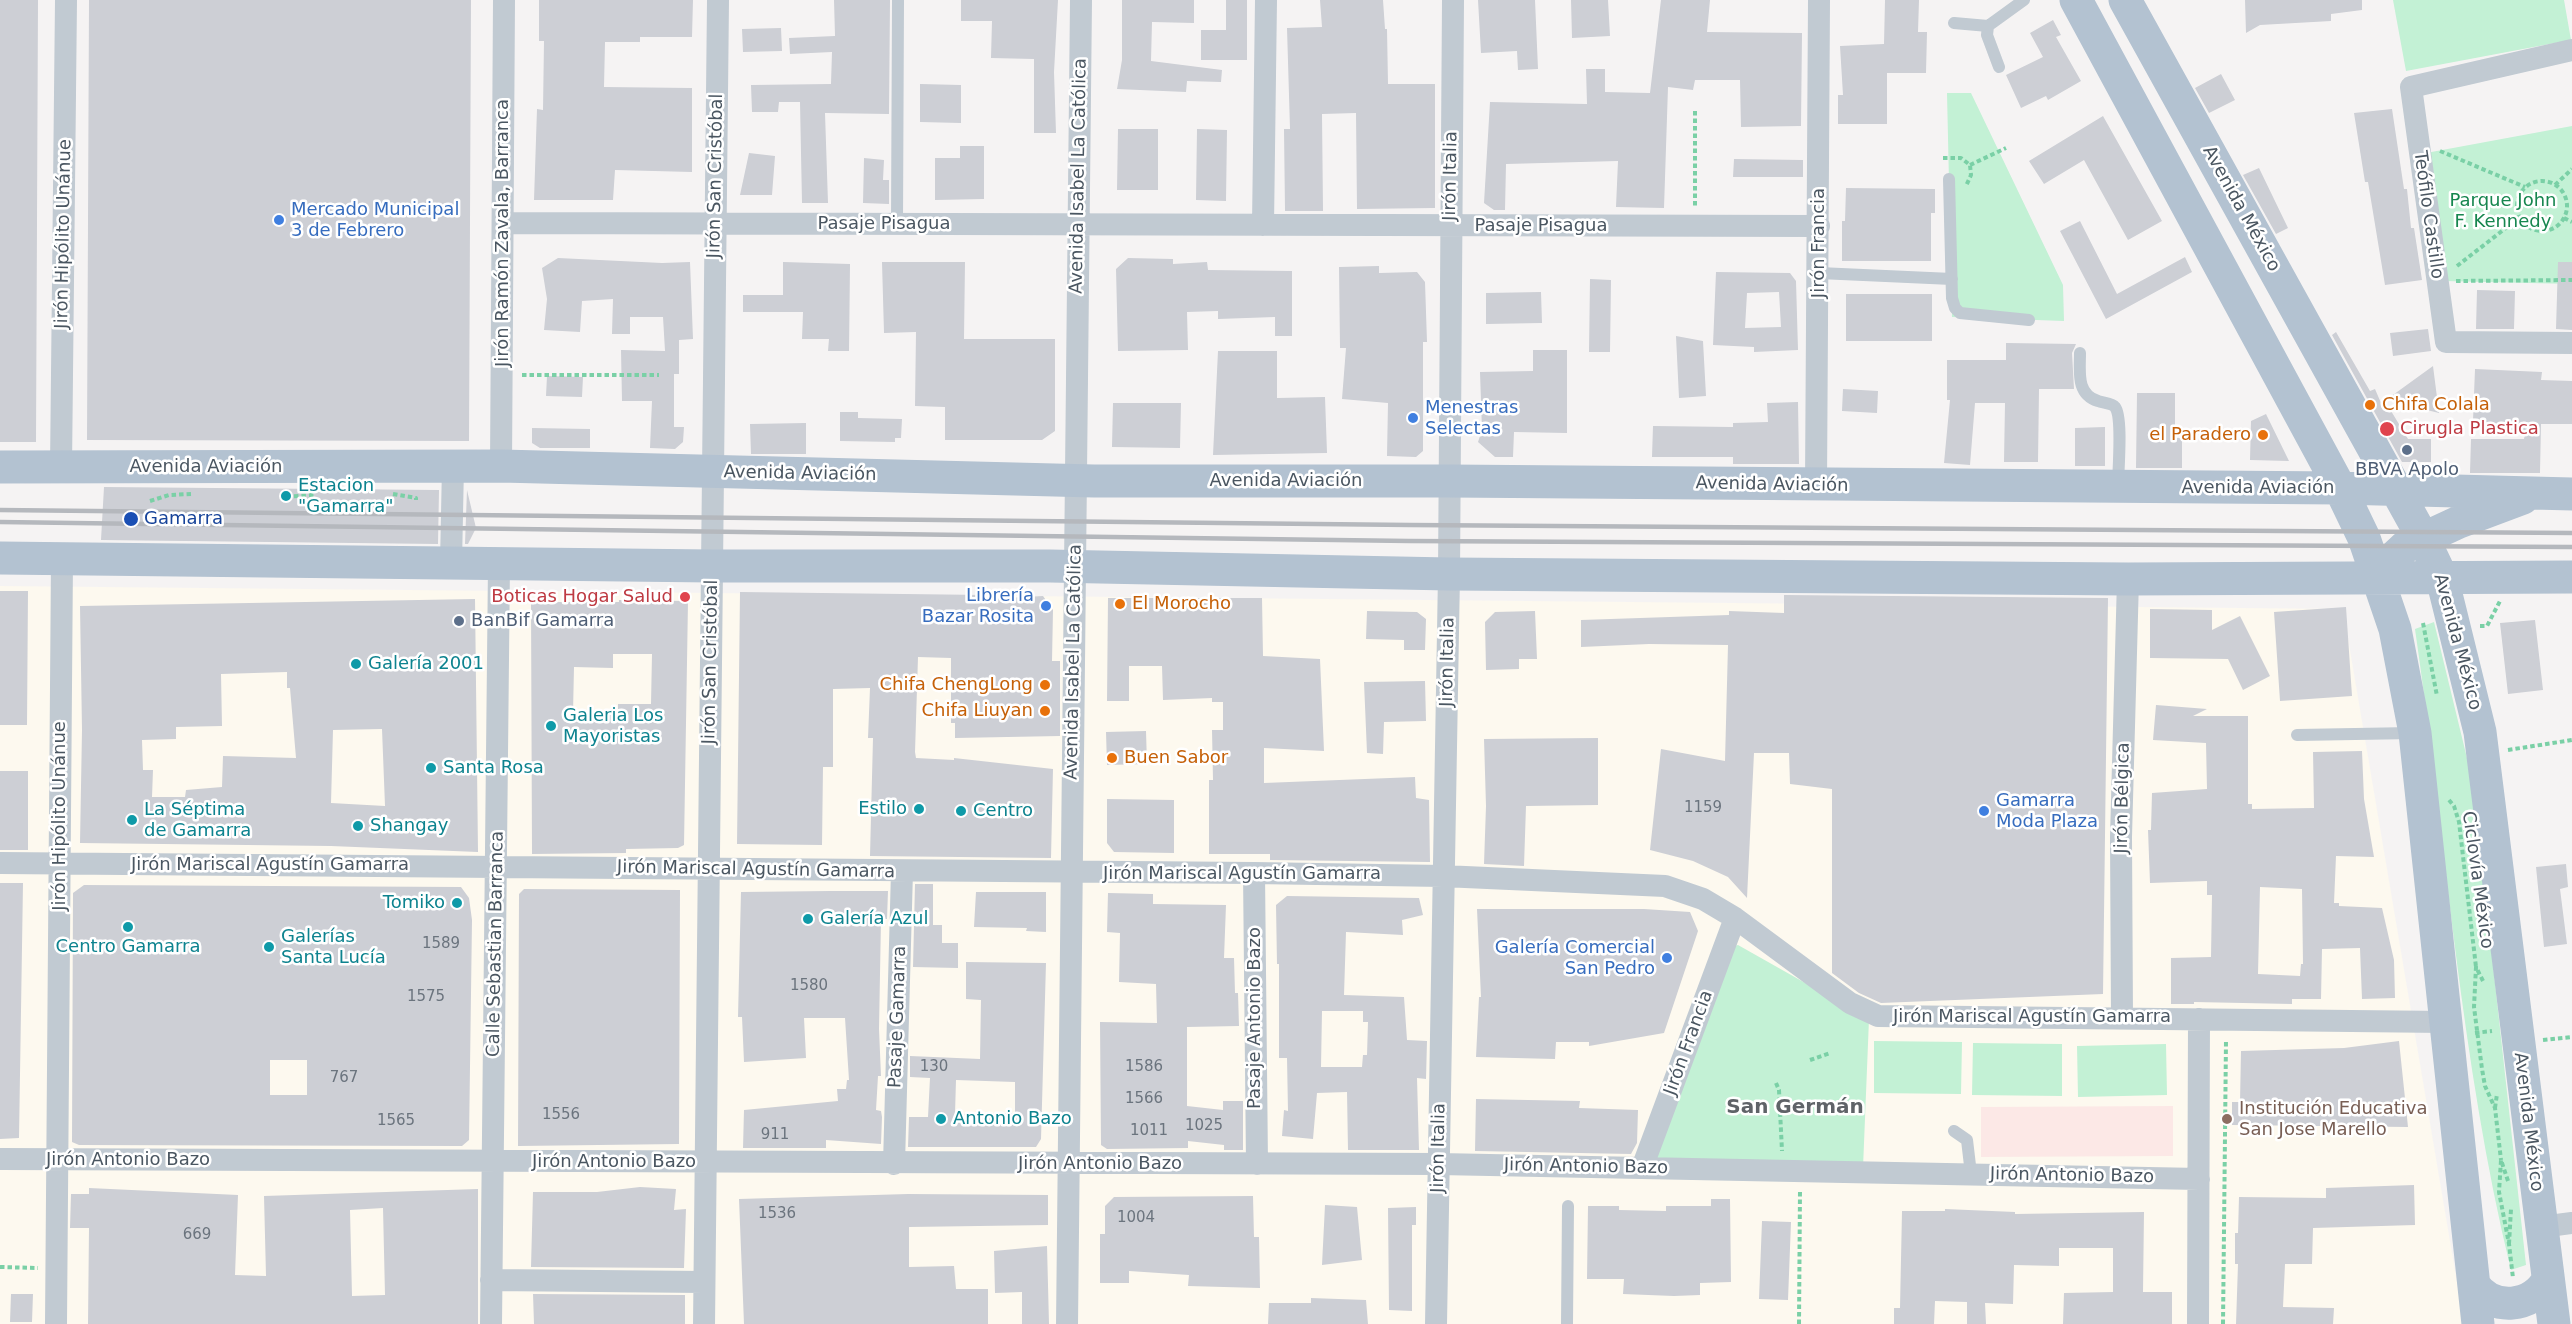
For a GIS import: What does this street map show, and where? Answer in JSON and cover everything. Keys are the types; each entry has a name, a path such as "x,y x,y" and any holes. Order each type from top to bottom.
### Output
{"main road":[{"path":"2076,0 2340,488 2364,538 2395,630 2415,733 2458,1015 2478,1324"},
{"name":"Avenida México","path":"2125,0 2423,538 2442,578 2483,753 2500,991 2517,1029 2557,1225 2548,1280 2554,1324"},
{"name":"Avenida Aviación","path":"0,467 501,466 1075,480 2340,488 2572,494"},
{"path":"2379,579 2390,561 2405,547 2536,493"},
{"path":"0,558 712,566 1075,566 2008,584 2128,579 2572,577"},
{"path":"2474,1284 2487,1298 2510,1304 2530,1299 2548,1280"}],"street":[{"name":"Jirón Hipólito Unánue","path":"61,468 66,0"},
{"name":"Jirón Ramón Zavala, Barranca","path":"501,466 504,0"},
{"name":"Jirón San Cristóbal","path":"704,1324 718,0"},
{"name":"Avenida Isabel La Católica","path":"1067,1324 1082,0"},
{"path":"1263,225 1266,0"},
{"name":"Jirón Italia","path":"1436,1324 1449,574 1453,0"},
{"name":"Jirón Francia","path":"1816,485 1819,0"},
{"name":"Teófilo Castillo","path":"2572,50 2411,87 2446,342 2572,343"},
{"name":"Pasaje Pisagua","path":"504,223 1819,226"},
{"path":"451,563 453,466"},
{"name":"Jirón Hipólito Unánue","path":"56,1324 62,559"},
{"name":"Calle Sebastian Barranca","path":"490,1324 499,564"},
{"name":"Jirón Bélgica","path":"2122,1018 2121,837 2128,579"},
{"name":"Jirón Mariscal Agustín Gamarra","path":"0,863 1254,873 1443,876 1665,886 1702,899 1735,918 1850,1003 1878,1016 2199,1019 2458,1015"},
{"name":"Pasaje Gamarra","path":"894,1164 902,871"},
{"name":"Pasaje Antonio Bazo","path":"1254,873 1257,1164"},
{"name":"Jirón Francia","path":"1642,1168 1735,918"},
{"path":"2198,1324 2199,1019"},
{"name":"Jirón Antonio Bazo","path":"0,1159 1069,1165 1439,1164 2199,1179"},
{"path":"491,1280 704,1282"}],"lane":[{"path":"897,224 898,0"},
{"path":"1954,23 1988,26 2024,0"},
{"path":"1988,26 1987,35 1999,67"},
{"path":"1949,179 1953,303 1960,313 2029,321"},
{"path":"1819,273 1952,279"},
{"path":"2080,353 2080,376 2083,390 2096,400 2112,405 2117,410 2119,421 2118,487"},
{"path":"2297,735 2415,733"},
{"path":"1954,1131 1967,1140 1971,1174"},
{"path":"1567,1324 1568,1206"}],"path":[{"path":"1695,111 1695,226"},
{"path":"2418,141 2525,187"},
{"path":"1970,165 2006,148"},
{"path":"2555,184 2572,169"},
{"path":"2540,181 2555,184 2565,196 2567,203 2564,218 2552,228 2538,230 2524,223 2520,217 2517,201 2525,187 2540,181"},
{"path":"2438,281 2520,217"},
{"path":"2564,218 2572,222"},
{"path":"2438,281 2572,280"},
{"path":"502,375 659,375"},
{"path":"282,500 282,497 322,494"},
{"path":"150,501 169,495"},
{"path":"393,495 416,498 416,500"},
{"path":"2455,627 2487,626 2513,577"},
{"path":"2483,753 2572,740"},
{"name":"Ciclovía México","path":"2445,796 2454,806 2459,822 2476,967 2458,1015 2495,1108"},
{"name":"Ciclovía México","path":"2476,967 2500,991"},
{"path":"2458,1015 2500,991"},
{"path":"2458,1015 2517,1029"},
{"path":"2223,1324 2226,1036"},
{"path":"1810,1060 1830,1053"},
{"path":"1776,1083 1779,1090 1782,1154"},
{"name":"Ciclovía México","path":"2499,1085 2495,1108 2501,1160 2499,1192 2510,1244 2511,1205"},
{"name":"Ciclovía México","path":"2501,1160 2509,1186"},
{"path":"1799,1324 1800,1171"},
{"path":"0,1267 12,1268"}],"shaded area":[{"path":"0,586 2343,609 2464,1324 0,1324"},
{"path":"2173,1106 2173,1156 1981,1157 1981,1107"}],"green space":[{"path":"2393,0 2564,0 2571,40 2406,71"},
{"path":"1947,93 1971,93 2063,285 2064,321 1952,317"},
{"name":"Parque John F. Kennedy","path":"2572,126 2572,284 2443,281 2426,153"},
{"path":"2434,622 2473,783 2526,1265 2511,1270 2494,1191 2466,1031 2415,629"},
{"path":"1738,945 1869,1019 1863,1168 1650,1165 1731,947"},
{"path":"1874,1041 1962,1042 1961,1094 1874,1093"},
{"path":"1973,1043 2062,1044 2062,1096 1972,1095"},
{"path":"2166,1044 2167,1095 2078,1097 2077,1046"}],"building":[{"path":"0,0 38,0 36,442 0,442"},
{"name":"Mercado Municipal 3 de Febrero","path":"89,0 471,0 469,441 87,440"},
{"path":"539,0 693,0 692,37 640,37 640,42 605,42 604,87 692,88 692,172 615,170 613,200 534,200 537,109 543,110 544,41 539,41"},
{"path":"834,0 890,0 889,114 825,113 828,203 802,203 800,102 779,102 778,112 752,112 751,85 831,84 832,52 790,54 789,38 835,36"},
{"path":"961,0 1058,0 1054,72 1056,133 1034,133 1034,59 991,58 992,21 961,21"},
{"path":"1122,0 1194,0 1194,23 1152,22 1151,61 1222,70 1221,82 1187,81 1186,92 1117,89 1122,60"},
{"path":"1226,0 1247,0 1247,60 1201,60 1201,30 1226,30"},
{"path":"1320,0 1383,0 1385,29 1387,29 1388,84 1435,84 1435,208 1357,209 1356,113 1322,114 1323,211 1285,211 1284,129 1290,129 1287,28 1322,27"},
{"path":"1478,0 1535,0 1538,69 1518,70 1517,51 1481,53"},
{"path":"1571,0 1608,0 1610,36 1572,38"},
{"path":"1661,0 1710,0 1707,32 1802,33 1801,126 1741,127 1740,80 1695,80 1693,90 1668,87 1664,208 1616,207 1618,161 1506,164 1505,210 1494,210 1484,203 1490,102 1587,104 1586,69 1605,69 1605,92 1650,93"},
{"path":"1885,0 1919,0 1918,32 1927,32 1926,73 1887,73 1887,124 1838,124 1838,95 1843,95 1840,46 1884,44"},
{"path":"2245,0 2362,0 2362,10 2331,14 2331,21 2260,25 2246,33"},
{"path":"2053,20 2061,35 2056,37 2081,81 2048,100 2046,96 2021,108 2006,75 2043,57 2030,33"},
{"path":"781,28 782,51 743,52 742,29"},
{"path":"2221,74 2235,100 2209,113 2195,88"},
{"path":"920,84 961,85 961,123 920,122"},
{"path":"2392,109 2404,189 2407,189 2411,228 2414,228 2422,280 2385,285 2354,113"},
{"path":"2103,116 2162,221 2128,240 2084,160 2044,184 2029,161"},
{"path":"1118,129 1158,129 1158,190 1117,190"},
{"path":"1197,129 1227,130 1226,201 1196,200"},
{"path":"960,146 984,146 984,199 935,200 935,158 960,158"},
{"path":"749,153 775,156 772,195 740,195"},
{"path":"864,158 884,160 883,180 889,180 889,204 863,203"},
{"path":"1734,159 1803,160 1803,177 1733,177"},
{"path":"2259,168 2288,228 2276,234 2243,175"},
{"path":"1846,188 1935,189 1935,213 1931,213 1931,261 1842,261 1842,221 1845,221"},
{"path":"2080,221 2117,294 2185,257 2192,272 2106,319 2060,231"},
{"path":"558,258 662,263 690,262 693,339 679,340 679,374 674,374 674,427 684,427 683,442 675,449 650,448 652,401 622,401 621,350 665,351 663,317 630,317 630,334 612,334 613,299 582,301 580,332 544,330 547,299 542,268"},
{"path":"1128,258 1173,259 1173,264 1207,262 1208,270 1292,271 1292,336 1275,336 1275,317 1218,319 1218,311 1187,312 1188,350 1118,351 1116,269"},
{"path":"783,262 850,264 849,351 828,351 829,339 802,339 803,312 743,312 743,295 783,295"},
{"path":"882,262 965,262 964,339 1055,339 1055,431 1042,440 945,440 945,407 915,406 916,332 884,333"},
{"path":"2558,262 2572,262 2572,330 2556,329"},
{"path":"1379,266 1379,273 1417,272 1425,282 1427,342 1423,342 1423,451 1416,457 1387,456 1388,403 1342,399 1346,348 1340,348 1339,267"},
{"path":"1716,272 1790,273 1796,281 1798,350 1754,352 1754,347 1713,345","holes":["1779,292 1781,327 1745,328 1747,293"]},
{"path":"1590,279 1611,280 1610,352 1589,352"},
{"path":"2477,290 2515,291 2514,329 2476,329"},
{"path":"1541,292 1542,323 1486,324 1486,293"},
{"path":"1846,294 1932,294 1932,341 1846,341"},
{"path":"2428,329 2431,351 2393,356 2390,333"},
{"path":"2336,332 2370,391 2375,389 2381,403 2385,401 2408,439 2431,439 2431,462 2402,462 2332,335"},
{"path":"1676,336 1703,341 1706,396 1679,398"},
{"path":"2006,343 2076,344 2072,353 2074,389 2039,389 2038,462 2004,462 2005,403 1975,403 1970,465 1944,463 1950,400 1947,400 1947,360 2006,360"},
{"path":"1533,350 1567,350 1567,433 1514,432 1513,457 1495,457 1478,442 1482,430 1480,372 1533,371"},
{"path":"1218,351 1277,351 1277,398 1325,397 1327,453 1213,455"},
{"path":"2433,366 2439,413 2386,400"},
{"path":"2475,369 2542,372 2541,380 2572,381 2572,424 2541,424 2540,473 2470,473 2471,439 2524,439 2525,434 2473,421"},
{"path":"547,376 583,377 582,397 546,396"},
{"path":"1843,389 1878,391 1877,413 1842,411"},
{"path":"2137,393 2175,393 2175,438 2182,438 2182,468 2136,468"},
{"path":"1798,402 1799,464 1733,464 1733,457 1652,457 1653,426 1733,427 1733,423 1768,422 1767,403"},
{"path":"1113,403 1181,403 1180,448 1112,447"},
{"path":"840,412 858,412 858,418 902,419 901,438 895,438 895,442 840,441"},
{"name":"el Paradero","path":"2266,414 2289,461 2250,460 2251,421"},
{"path":"806,423 806,454 751,454 750,424"},
{"path":"2105,427 2105,466 2075,466 2075,428"},
{"path":"532,428 590,429 590,448 540,448 532,443"},
{"path":"104,487 439,490 438,544 101,540"},
{"path":"467,490 476,528 468,544 465,544"},
{"path":"0,591 28,591 27,725 0,725"},
{"path":"740,592 986,595 986,599 1043,596 1053,610 1052,661 1060,661 1060,736 955,738 955,723 951,723 951,658 918,657 915,752 916,758 954,760 954,758 1053,769 1051,858 870,856 873,738 868,738 870,688 833,689 833,767 823,767 822,845 737,844"},
{"path":"1784,595 2108,598 2103,994 1881,1003 1859,993 1832,973 1832,789 1790,784 1789,753 1754,753 1747,898 1728,877 1693,861 1650,850 1661,749 1725,761 1728,645 1649,644 1581,647 1581,620 1729,615 1729,611 1784,613"},
{"path":"1108,598 1262,598 1263,656 1320,659 1324,751 1264,748 1264,783 1415,777 1416,798 1429,800 1430,862 1270,860 1270,854 1209,854 1209,780 1213,780 1212,730 1223,730 1223,702 1212,702 1212,698 1163,700 1162,666 1129,666 1129,701 1107,701"},
{"path":"475,599 478,852 331,846 80,843 82,730 80,606","holes":["287,672 296,758 223,756 222,787 186,790 185,797 152,797 153,770 143,770 142,740 176,739 176,727 222,726 221,674","382,729 385,806 331,803 333,730"]},
{"path":"619,600 688,601 684,845 678,848 626,849 626,853 532,854 531,602 619,602","holes":["613,654 652,654 651,704 618,704 618,715 573,713 574,667 613,668"]},
{"path":"2346,607 2352,696 2280,701 2274,612"},
{"path":"2150,609 2212,610 2212,630 2240,616 2270,676 2243,690 2228,659 2150,658"},
{"path":"1367,611 1417,612 1426,619 1425,650 1404,650 1404,640 1366,639"},
{"path":"1535,611 1537,659 1519,659 1519,669 1486,670 1485,622 1495,612"},
{"path":"2535,620 2543,690 2508,694 2500,623"},
{"path":"1425,681 1426,721 1384,722 1383,754 1367,753 1364,682"},
{"path":"2156,705 2207,709 2193,716 2248,716 2248,804 2252,804 2252,809 2314,808 2313,752 2362,751 2364,799 2374,857 2336,856 2334,903 2339,903 2339,906 2382,908 2394,960 2395,998 2362,999 2360,948 2322,949 2321,999 2292,999 2292,1004 2194,1002 2194,1004 2171,1004 2171,958 2211,957 2212,895 2207,895 2207,881 2150,883 2148,830 2151,830 2152,793 2207,789 2206,743 2153,740","holes":["2260,887 2302,889 2303,964 2301,964 2300,976 2258,974"]},
{"path":"1146,731 1147,764 1107,765 1106,732"},
{"path":"1598,738 1598,805 1526,806 1524,866 1484,864 1486,806 1484,739"},
{"path":"0,771 28,771 28,850 0,850"},
{"path":"1107,799 1174,800 1174,853 1114,852 1107,843"},
{"path":"2566,864 2568,887 2560,889 2567,944 2544,947 2536,867"},
{"path":"0,883 23,883 19,1138 0,1139"},
{"path":"915,884 933,884 933,925 942,925 942,943 958,943 958,968 913,967"},
{"path":"84,885 461,887 469,898 472,920 469,1140 462,1146 79,1145 72,1142 73,893","holes":["270,1060 307,1060 307,1095 270,1095"]},
{"path":"524,889 680,890 679,1144 518,1146 519,894"},
{"path":"888,891 887,919 881,919 879,1029 881,1076 878,1076 876,1110 881,1111 882,1117 881,1144 826,1140 826,1148 743,1148 744,1110 838,1101 837,1089 846,1089 847,1080 849,1080 845,1018 804,1018 806,1058 744,1062 742,1017 738,1017 741,892"},
{"path":"976,892 1046,892 1046,932 1026,931 1027,928 974,927"},
{"path":"1108,893 1153,894 1153,904 1226,905 1224,958 1234,958 1239,1026 1187,1027 1187,1106 1223,1110 1223,1101 1243,1101 1243,1150 1224,1150 1224,1145 1188,1141 1188,1148 1107,1149 1101,1145 1100,1022 1157,1023 1156,984 1119,982 1120,933 1107,932"},
{"path":"1287,896 1419,898 1423,915 1402,920 1403,935 1346,932 1344,995 1404,997 1407,1040 1427,1041 1426,1079 1417,1078 1419,1150 1348,1150 1347,1092 1317,1093 1313,1139 1282,1136 1284,1110 1288,1111 1287,1058 1279,1058 1279,964 1277,964 1276,905","holes":["1322,1011 1363,1011 1363,1022 1368,1022 1367,1055 1363,1055 1362,1067 1321,1067"]},
{"path":"1477,909 1644,909 1690,912 1698,931 1664,1033 1589,1046 1589,1042 1556,1042 1555,1059 1476,1057 1479,997 1481,997"},
{"path":"966,962 1046,963 1041,1139 1036,1147 908,1147 909,1117 928,1117 930,1078 910,1077 910,1056 980,1059 981,1000 966,999","holes":["956,1080 1015,1082 1015,1113 955,1114"]},
{"path":"2399,1041 2408,1127 2232,1125 2232,1102 2240,1102 2241,1051 2344,1048"},
{"path":"1476,1099 1580,1101 1579,1108 1638,1110 1637,1143 1631,1154 1475,1151"},
{"path":"2414,1185 2415,1225 2313,1228 2312,1264 2285,1264 2283,1307 2334,1308 2333,1324 2236,1324 2238,1264 2235,1264 2235,1233 2238,1233 2239,1197 2326,1198 2326,1188"},
{"path":"640,1187 676,1189 674,1210 686,1209 684,1268 531,1267 533,1192 597,1192"},
{"path":"89,1188 238,1195 235,1275 266,1276 264,1196 478,1189 478,1324 88,1324 89,1228 70,1228 71,1194 89,1194","holes":["383,1208 385,1295 352,1296 350,1210"]},
{"path":"908,1194 1048,1195 1048,1225 909,1227 909,1267 954,1266 956,1289 988,1289 988,1324 744,1324 739,1199"},
{"path":"1253,1196 1254,1237 1259,1237 1260,1288 1188,1286 1189,1275 1129,1271 1129,1283 1100,1283 1100,1234 1105,1234 1105,1206 1114,1197"},
{"path":"1711,1199 1730,1199 1731,1282 1700,1283 1700,1295 1674,1296 1623,1294 1624,1279 1587,1279 1588,1206 1619,1206 1619,1210 1666,1211 1666,1206 1711,1206"},
{"path":"1325,1205 1357,1207 1362,1260 1322,1265"},
{"path":"1416,1207 1416,1225 1412,1225 1412,1311 1389,1310 1388,1208"},
{"path":"1945,1209 2015,1212 2015,1214 2144,1212 2143,1292 2172,1292 2172,1324 2063,1324 2064,1293 2113,1292 2113,1248 2059,1248 2059,1266 2014,1265 2013,1304 1985,1303 1986,1324 1967,1324 1967,1302 1935,1301 1934,1324 1894,1324 1894,1308 1900,1308 1902,1211 1945,1211"},
{"path":"1762,1221 1791,1222 1788,1300 1759,1299"},
{"path":"1047,1246 1049,1324 1022,1324 1022,1292 995,1293 994,1251"},
{"path":"11,1294 33,1294 32,1322 10,1322"},
{"path":"533,1294 685,1295 685,1324 534,1324"},
{"path":"1311,1298 1366,1300 1368,1324 1268,1324 1269,1303 1311,1303"}],"railway":[{"path":"0,510 1410,525 2572,533"},
{"path":"0,522 1409,541 2572,547"}],"place":[{"name":"Mercado Municipal 3 de Febrero","path":"279,220"},
{"name":"Chifa Colala","path":"2370,405"},
{"name":"Menestras Selectas","path":"1413,418"},
{"name":"Cirugla Plastica","path":"2387,429"},
{"name":"el Paradero","path":"2263,435"},
{"name":"BBVA Apolo","path":"2407,450"},
{"name":"Estacion \"Gamarra\"","path":"286,496"},
{"name":"Gamarra","path":"131,519"},
{"name":"Boticas Hogar Salud","path":"685,597"},
{"name":"El Morocho","path":"1120,604"},
{"name":"Librería Bazar Rosita","path":"1046,606"},
{"name":"BanBif Gamarra","path":"459,621"},
{"name":"Galería 2001","path":"356,664"},
{"name":"Chifa ChengLong","path":"1045,685"},
{"name":"Chifa Liuyan","path":"1045,711"},
{"name":"Galeria Los Mayoristas","path":"551,726"},
{"name":"Buen Sabor","path":"1112,758"},
{"name":"Santa Rosa","path":"431,768"},
{"name":"Estilo","path":"919,809"},
{"name":"Centro","path":"961,811"},
{"name":"Gamarra Moda Plaza","path":"1984,811"},
{"name":"La Séptima de Gamarra","path":"132,820"},
{"name":"Shangay","path":"358,826"},
{"name":"Tomiko","path":"457,903"},
{"name":"Galería Azul","path":"808,919"},
{"name":"Centro Gamarra","path":"128,927"},
{"name":"Galerías Santa Lucía","path":"269,947"},
{"name":"Galería Comercial San Pedro","path":"1667,958"},
{"name":"Antonio Bazo","path":"941,1119"},
{"name":"Institución Educativa San Jose Marello","path":"2227,1119"}],"district":[{"name":"San Germán","path":"1795,1108"}]}
